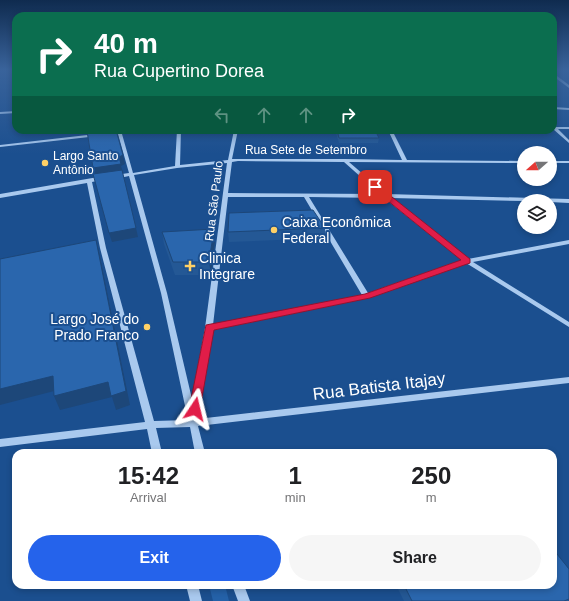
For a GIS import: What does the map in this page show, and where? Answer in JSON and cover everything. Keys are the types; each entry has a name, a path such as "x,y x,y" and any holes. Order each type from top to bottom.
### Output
{"street":[{"path":"557,108 569,109"},
{"path":"0,113 12,112"},
{"path":"557,128 569,128"},
{"path":"557,132 569,142"},
{"path":"120,134 164,293 199,449"},
{"path":"177,167 179,134"},
{"name":"Rua São Paulo","path":"192,423 209,328 225,195 235,134"},
{"path":"392,134 405,160"},
{"path":"0,146 99,135"},
{"name":"Rua Sete de Setembro","path":"89,181 230,160 517,162"},
{"path":"344,160 385,196 467,261 569,325"},
{"path":"557,162 569,162"},
{"path":"0,196 89,181 103,248 146,406 156,449"},
{"path":"225,195 385,196 569,201"},
{"path":"305,195 366,296"},
{"path":"209,328 366,296 467,261 569,242"},
{"name":"Rua Batista Itajay","path":"0,443 150,425 192,423 569,380"},
{"path":"193,589 196,601"},
{"path":"240,589 244,601"}],"shaded area":[{"path":"210,589 226,589 229,601 213,601"}],"building":[{"path":"87,134 117,134 123,155 119,157 121,164 93,168"},
{"path":"338,134 377,134 379,138 339,138"},
{"path":"122,170 136,228 109,233 93,174"},
{"path":"313,210 325,228 228,232 229,213"},
{"path":"214,229 209,262 173,262 162,232"},
{"path":"96,240 126,391 111,396 108,382 54,396 53,376 0,389 0,259"},
{"path":"557,554 569,569 569,599 564,601 412,601 406,589 557,589"}],"place":[{"name":"Largo Santo Antônio","path":"45,163"},
{"name":"Caixa Econômica Federal","path":"274,230"},
{"name":"Clinica Integrare","path":"190,266"},
{"name":"Largo José do Prado Franco","path":"147,327"}],"route":[{"path":"195,409 209,328 366,296 396,287 467,261 375,187"}]}
